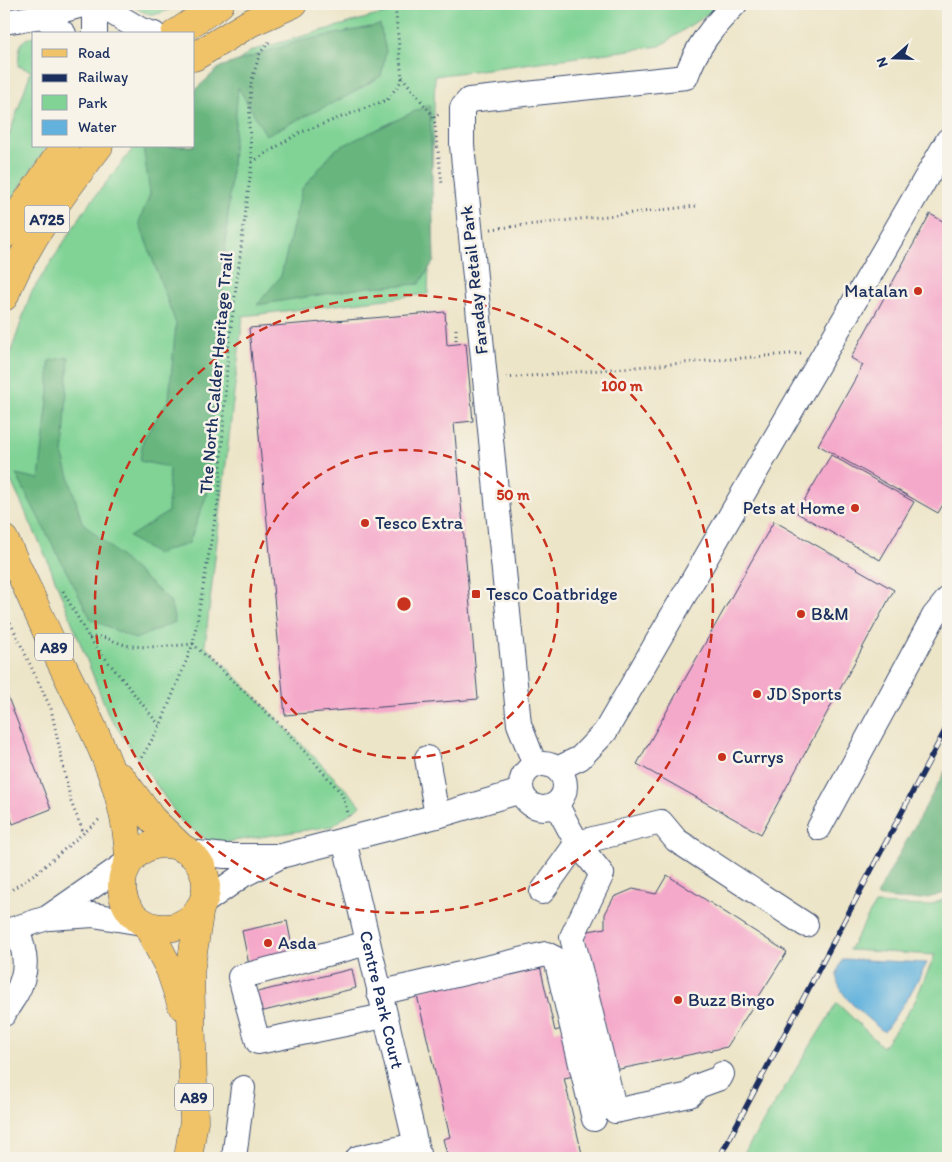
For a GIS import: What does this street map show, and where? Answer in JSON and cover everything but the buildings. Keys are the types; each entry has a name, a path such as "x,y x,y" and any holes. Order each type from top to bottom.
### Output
{"main road":[{"path":"178,32 220,4"},
{"path":"195,56 250,23 293,4"},
{"name":"A725","path":"4,235 64,148"},
{"name":"A725","path":"4,297 36,236 69,185 97,148"},
{"name":"A89","path":"4,540 106,755 123,808 128,832 129,861 123,874 121,887 124,901 131,913 145,924 170,970 190,1034"},
{"name":"A89","path":"106,755 146,812 199,862 205,874 206,888 201,905 190,972 190,1034 194,1121 188,1158"},
{"path":"129,861 150,845 164,843 186,850"},
{"path":"145,924 170,928 184,924 195,915 201,905"}],"street":[{"path":"4,22 43,16 86,4"},
{"path":"95,32 97,4 140,30 147,32"},
{"path":"469,100 686,78 693,57 711,28 735,4"},
{"path":"43,16 62,32"},
{"name":"Faraday Retail Park","path":"469,100 462,108 462,145 519,724 546,767"},
{"path":"546,767 562,775 565,787 564,795 556,804 543,809 528,803 521,791 524,775 546,767 580,758 606,732 948,140"},
{"path":"819,828 934,616 948,599"},
{"path":"427,758 437,816"},
{"path":"201,905 243,875 281,856 347,831 437,816 521,791"},
{"path":"556,804 577,843 602,874 572,937 615,1111 690,1095 698,1086 720,1078 722,1074"},
{"path":"542,892 577,843 661,822 676,840 806,925"},
{"name":"Centre Park Court","path":"347,831 368,943 417,1151"},
{"path":"186,850 225,856 281,856"},
{"path":"4,1014 19,988 26,966 24,949 10,931 47,918 129,861"},
{"path":"47,918 93,915 145,924"},
{"path":"368,943 240,977 258,1042 384,1016"},
{"path":"379,993 546,954 556,959 594,1119"},
{"path":"234,1158 243,1088"},
{"path":"358,1158 417,1151"}],"path":[{"path":"252,162 299,133 386,100 402,80 395,4"},
{"name":"The North Calder Heritage Trail","path":"138,764 160,726 193,644 219,496 228,350 252,162 249,124 251,83 260,53 271,39"},
{"path":"402,77 434,116 469,100"},
{"path":"469,231 696,206"},
{"path":"484,380 798,352 821,358"},
{"path":"63,591 89,638 160,726"},
{"path":"4,609 51,709 71,802 84,834"},
{"path":"89,638 101,635 128,645 156,647 193,644 285,729 342,794 347,831"},
{"path":"4,895 84,834 102,817"}],"green space":[{"path":"131,4 178,4 166,11 149,14"},
{"path":"427,4 722,4 660,46 435,76 428,294 243,316 205,645 361,805 333,826 213,844 181,821 109,716 47,559 5,468 4,372 31,293 86,208 133,148 195,148 195,94 251,51 370,17"},
{"path":"380,25 386,51 381,76 349,95 266,135 238,87 206,497 189,543 156,554 129,537 168,512 169,467 140,461 143,440 169,399 176,324 139,222 150,194 143,148 195,148 195,90 220,67 296,42"},
{"path":"32,37 32,148 46,148 4,211 4,150 31,71 18,66 20,47 24,40"},
{"path":"430,104 434,261 419,284 368,287 257,305 281,276 302,189 336,149"},
{"path":"69,357 63,456 82,522 170,601 175,622 135,639 91,619 16,474 39,479 49,391 49,361"},
{"path":"948,766 948,891 939,895 913,900 876,896"},
{"path":"948,898 948,1136 938,1158 741,1158 837,1003 883,1047 913,1005 935,955 849,950 875,904 927,906"}],"water":[{"path":"843,959 927,963 909,996 884,1032 862,1014 841,990 837,974"}],"railway":[{"path":"719,1158 948,725"}],"place":[{"name":"Matalan","path":"918,291"},
{"name":"Pets at Home","path":"855,508"},
{"name":"Tesco Extra","path":"365,523"},
{"name":"Tesco Coatbridge","path":"476,594"},
{"name":"B&M","path":"801,614"},
{"name":"JD Sports","path":"757,694"},
{"name":"Currys","path":"722,757"},
{"name":"Asda","path":"268,943"},
{"name":"Buzz Bingo","path":"678,1000"}]}
